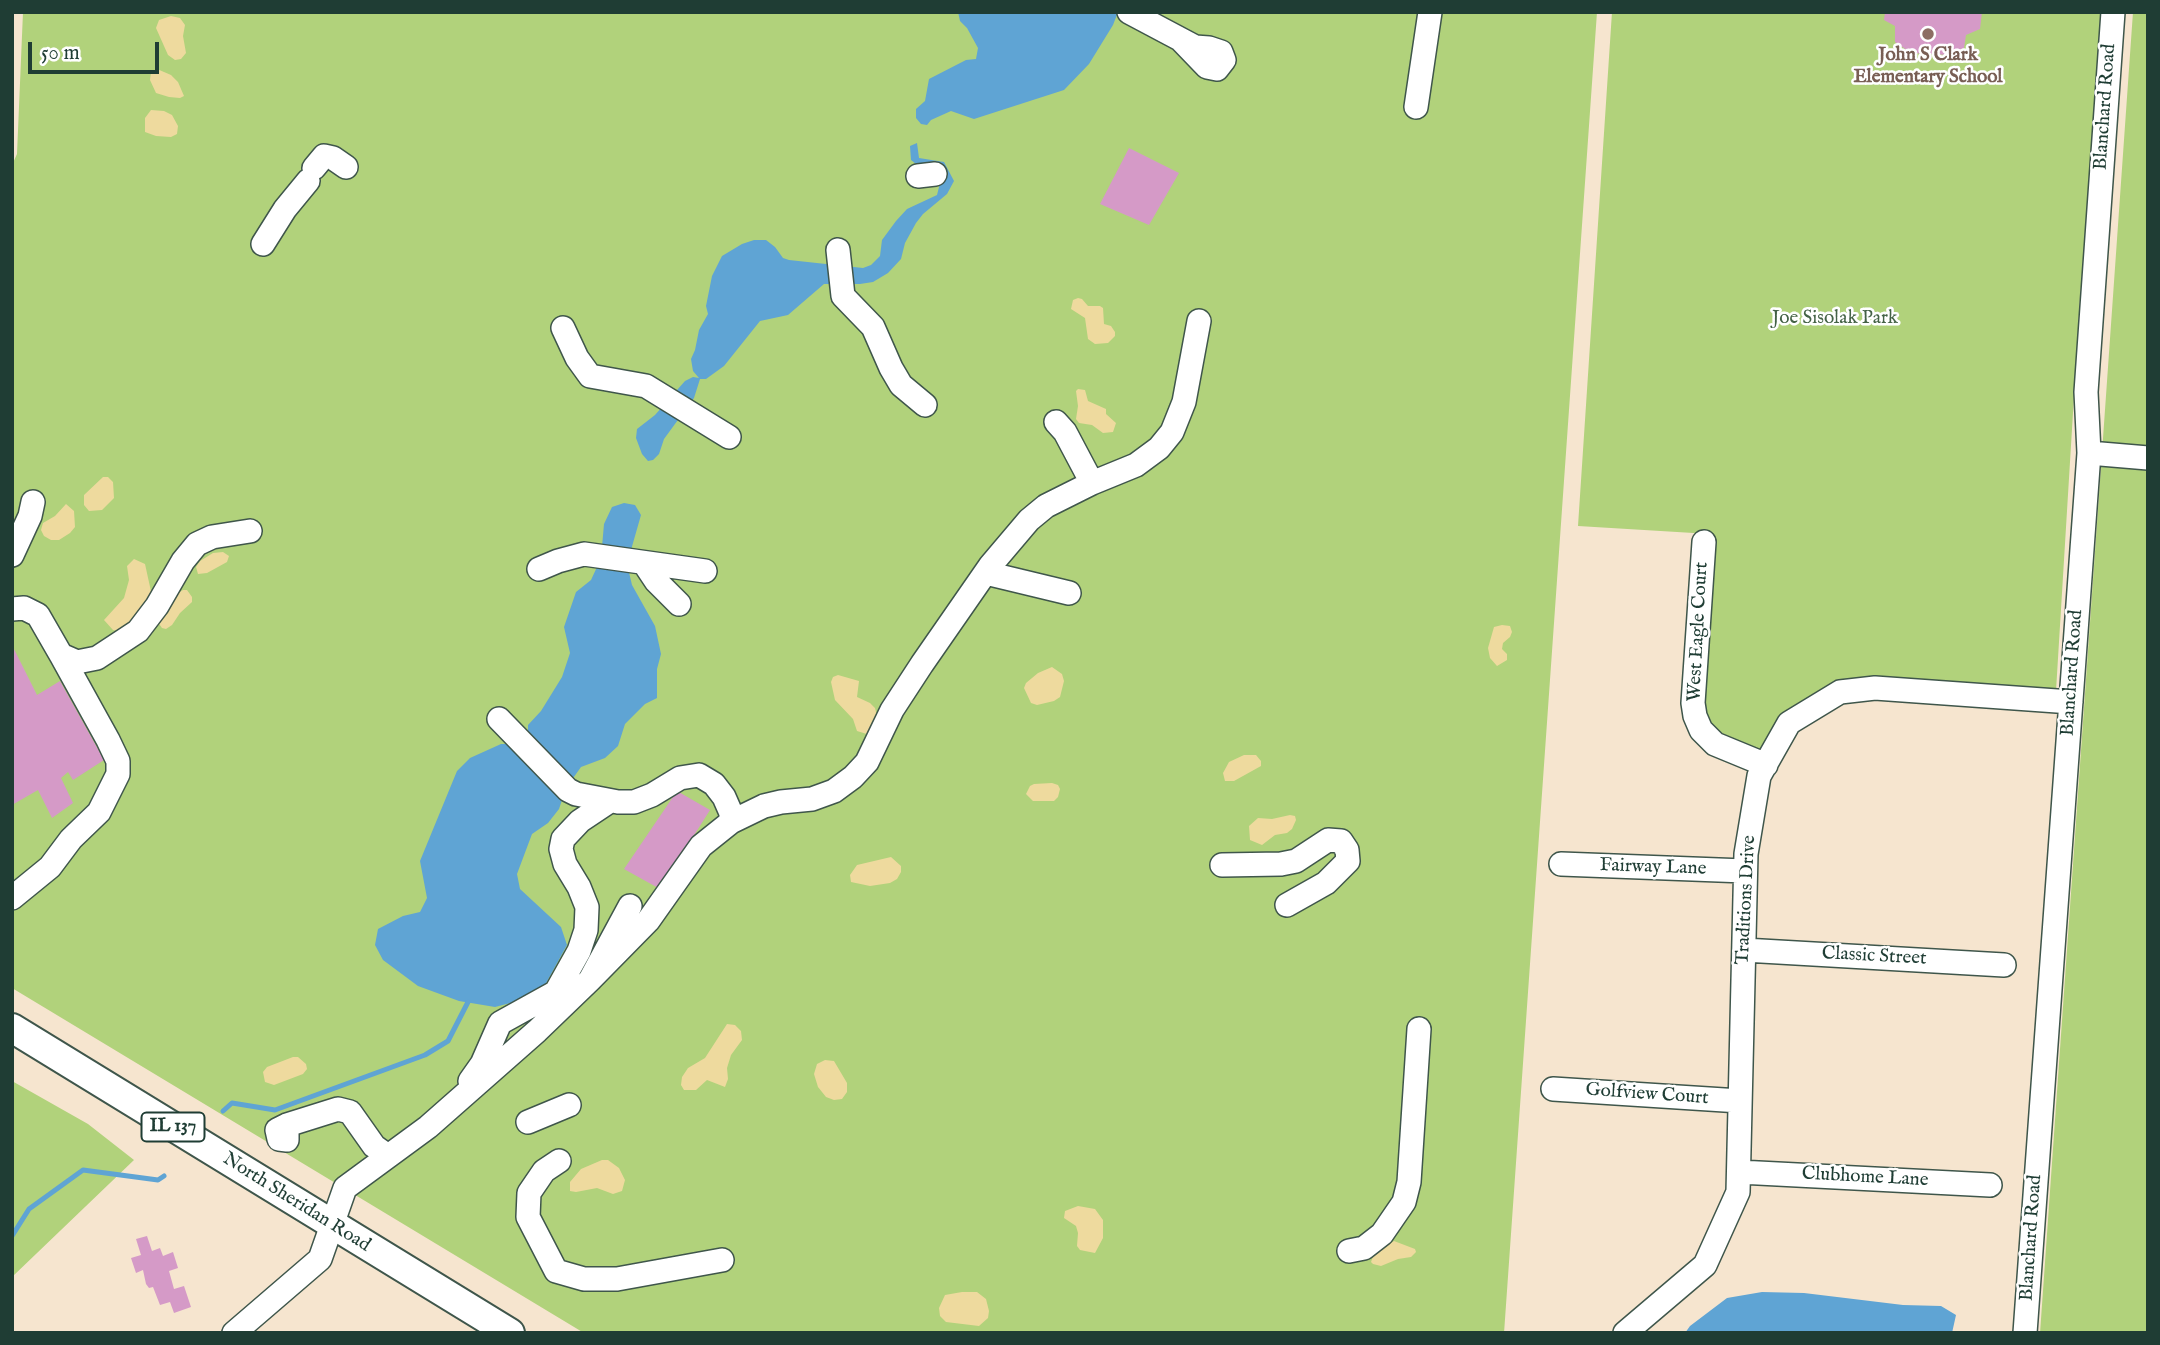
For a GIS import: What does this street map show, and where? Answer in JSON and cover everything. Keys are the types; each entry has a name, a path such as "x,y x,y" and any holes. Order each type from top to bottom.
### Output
{"main road":[{"name":"North Sheridan Road","path":"12,1028 510,1333"}],"street":[{"path":"1129,12 1181,40"},
{"path":"1416,107 1430,12"},
{"name":"Blanchard Road","path":"2025,1333 2089,453 2086,392 2113,12"},
{"path":"263,244 324,156 333,158 346,167"},
{"path":"840,266 843,296 873,327 901,385 925,405"},
{"path":"234,1333 320,1259 345,1188 428,1127 590,980 648,921 701,846 731,822 764,806 812,799 834,791 853,777 867,762 892,710 922,663 1020,530 1046,506 1091,483 1136,465 1159,448 1172,432 1184,402 1199,321"},
{"path":"564,328 576,358 590,376 646,386 729,437"},
{"path":"1056,422 1065,432 1091,483"},
{"path":"2089,453 2148,458"},
{"path":"12,555 30,516 33,502"},
{"path":"61,654 77,662 97,658 116,648 138,631 197,544 212,537 250,531"},
{"name":"West Eagle Court","path":"1704,542 1693,703 1695,716 1701,730 1715,744 1766,765"},
{"path":"539,569 584,554 705,571"},
{"path":"639,562 679,604"},
{"path":"986,573 1069,593"},
{"path":"12,609 24,608 38,615 118,761 118,774 99,812 71,839 50,867 14,896"},
{"path":"77,683 79,673 87,660"},
{"name":"Traditions Drive","path":"1625,1333 1706,1265 1738,1192 1746,854 1759,776 1789,723 1839,692 1875,688 2071,702"},
{"path":"499,719 568,790 576,794 610,801 634,802 652,795 680,778 699,775 714,784 724,797 731,813 731,822"},
{"path":"463,1097 482,1064 500,1023 556,992 579,951 586,930 587,907 565,864 561,849 563,839 580,821 610,801"},
{"path":"1222,865 1281,864 1296,861 1328,839 1341,841 1347,850 1348,861 1326,883 1287,905"},
{"name":"Fairway Lane","path":"1561,864 1745,871"},
{"path":"590,980 630,906"},
{"name":"Classic Street","path":"1744,950 2004,965"},
{"path":"1349,1251 1364,1248 1382,1234 1404,1202 1409,1182 1419,1029"},
{"name":"Golfview Court","path":"1553,1088 1740,1101"},
{"path":"528,1122 569,1105"},
{"path":"287,1125 338,1109 350,1112 374,1146 388,1156"},
{"path":"559,1161 544,1171 529,1193 528,1217 556,1271 584,1279 617,1279 722,1259"},
{"name":"Clubhome Lane","path":"1739,1172 1990,1185"}],"green space":[{"path":"23,12 1597,12 1504,1333 584,1333 12,988 12,165 17,154"},
{"name":"Joe Sisolak Park","path":"1612,12 2105,12 2080,298 2056,691 1906,678 1832,690 1785,720 1760,751 1722,739 1705,718 1699,697 1710,534 1578,526"},
{"path":"2133,12 2148,12 2148,1333 2040,1333"},
{"path":"12,1081 88,1124 134,1160 12,1277"}],"sand":[{"path":"171,16 180,18 185,25 183,36 186,53 181,59 175,60 168,55 156,28 159,20"},
{"path":"157,69 171,75 178,82 184,96 169,97 156,93 150,80 151,72"},
{"path":"151,110 172,115 178,126 177,134 171,137 145,132 145,118"},
{"path":"1078,298 1088,306 1103,308 1104,324 1111,326 1115,332 1115,336 1108,343 1095,344 1088,339 1085,318 1071,309 1073,300"},
{"path":"1078,389 1085,390 1088,401 1106,409 1106,414 1116,423 1113,432 1103,433 1092,425 1079,423 1076,419"},
{"path":"103,477 108,477 113,482 114,498 102,510 89,511 84,505 84,495"},
{"path":"66,504 74,511 75,527 59,540 51,540 44,536 41,530 43,523 55,516"},
{"path":"223,552 229,556 227,562 207,573 198,574 196,567 200,561 213,553"},
{"path":"134,559 145,564 152,596 142,615 118,631 113,630 104,620 124,598 129,580 127,566"},
{"path":"187,590 192,602 172,625 166,629 162,628 157,621 176,594"},
{"path":"1510,626 1512,632 1503,643 1502,649 1507,654 1507,660 1497,666 1490,658 1488,648 1494,627"},
{"path":"1052,667 1062,674 1064,681 1060,697 1037,705 1031,703 1024,688 1026,683 1038,673"},
{"path":"838,675 859,681 857,697 875,708 877,716 870,735 857,731 853,719 835,700 831,682 833,677"},
{"path":"1244,755 1256,755 1261,766 1234,781 1225,781 1223,773 1229,762"},
{"path":"1052,783 1060,789 1054,801 1033,801 1026,794 1034,784"},
{"path":"1295,816 1296,820 1287,833 1275,835 1262,845 1250,840 1249,826 1258,818 1272,819"},
{"path":"891,857 901,866 897,879 890,883 870,886 851,882 850,875 857,865"},
{"path":"727,1024 735,1025 741,1031 742,1040 731,1055 725,1087 707,1080 696,1090 684,1090 681,1085 682,1077 688,1068 705,1058"},
{"path":"298,1057 306,1064 307,1069 303,1074 274,1085 265,1082 263,1072 267,1067"},
{"path":"825,1060 834,1061 847,1083 847,1092 842,1099 826,1097 818,1087 814,1074 817,1064"},
{"path":"608,1160 619,1168 625,1180 622,1191 613,1194 597,1188 570,1191 570,1182 581,1169"},
{"path":"1078,1206 1095,1209 1103,1220 1103,1238 1095,1253 1080,1250 1077,1246 1076,1226 1064,1218 1065,1211"},
{"path":"1394,1241 1415,1249 1416,1252 1411,1257 1381,1266 1371,1262 1374,1254"},
{"path":"977,1292 986,1299 988,1318 979,1326 946,1322 940,1316 939,1308 945,1295"}],"water":[{"path":"958,12 1118,12 1089,64 1064,90 974,119 951,111 931,120 927,125 921,124 916,118 916,109 925,101 929,79 966,60 976,59 978,48 960,21"},
{"path":"917,143 919,158 944,162 954,181 947,194 916,223 905,243 901,259 888,273 873,282 824,284 788,315 760,321 724,366 706,379 700,379 694,398 664,439 659,454 648,461 636,438 637,429 655,415 685,381 693,377 699,378 693,371 691,359 699,330 708,314 706,306 712,276 722,256 742,244 766,240 783,258 789,260 863,268 871,265 880,256 882,240 907,209 937,195 940,183 911,160 910,146"},
{"path":"624,503 635,505 641,515 627,564 632,585 655,626 661,654 657,669 657,698 645,704 625,724 618,746 605,758 581,767 566,788 559,809 548,823 532,834 517,874 520,889 561,927 567,945 544,987 522,1000 495,1007 459,1001 418,986 383,960 375,945 378,929 403,916 420,912 427,898 420,861 457,771 470,758 501,744 515,744 528,737 528,725 541,711 562,677 570,653 564,627 576,592 591,580 597,567 604,524 612,507"},
{"path":"1762,1292 1804,1293 1903,1305 1941,1306 1956,1315 1952,1333 1685,1333 1690,1326 1727,1298"}],"building":[{"path":"1885,12 1982,12 1980,29 1966,35 1964,48 1948,55 1911,53 1895,42 1895,26 1884,20"},
{"path":"1129,148 1179,173 1149,225 1100,204"},
{"path":"12,645 37,695 60,681 104,760 73,780 68,772 61,778 73,803 52,818 38,790 12,805"},
{"path":"677,791 710,810 660,889 624,869"},
{"path":"147,1236 152,1251 160,1248 163,1256 173,1252 178,1268 169,1271 174,1289 184,1286 191,1307 174,1313 170,1302 160,1305 153,1287 149,1288 146,1284 143,1270 136,1273 131,1258 141,1255 136,1239"}],"waterway":[{"path":"223,1111 232,1103 275,1110 425,1055 448,1041 468,1002"},
{"path":"12,1236 29,1209 83,1170 158,1180 164,1176"}],"place":[{"name":"John S Clark Elementary School","path":"1928,34"}]}
